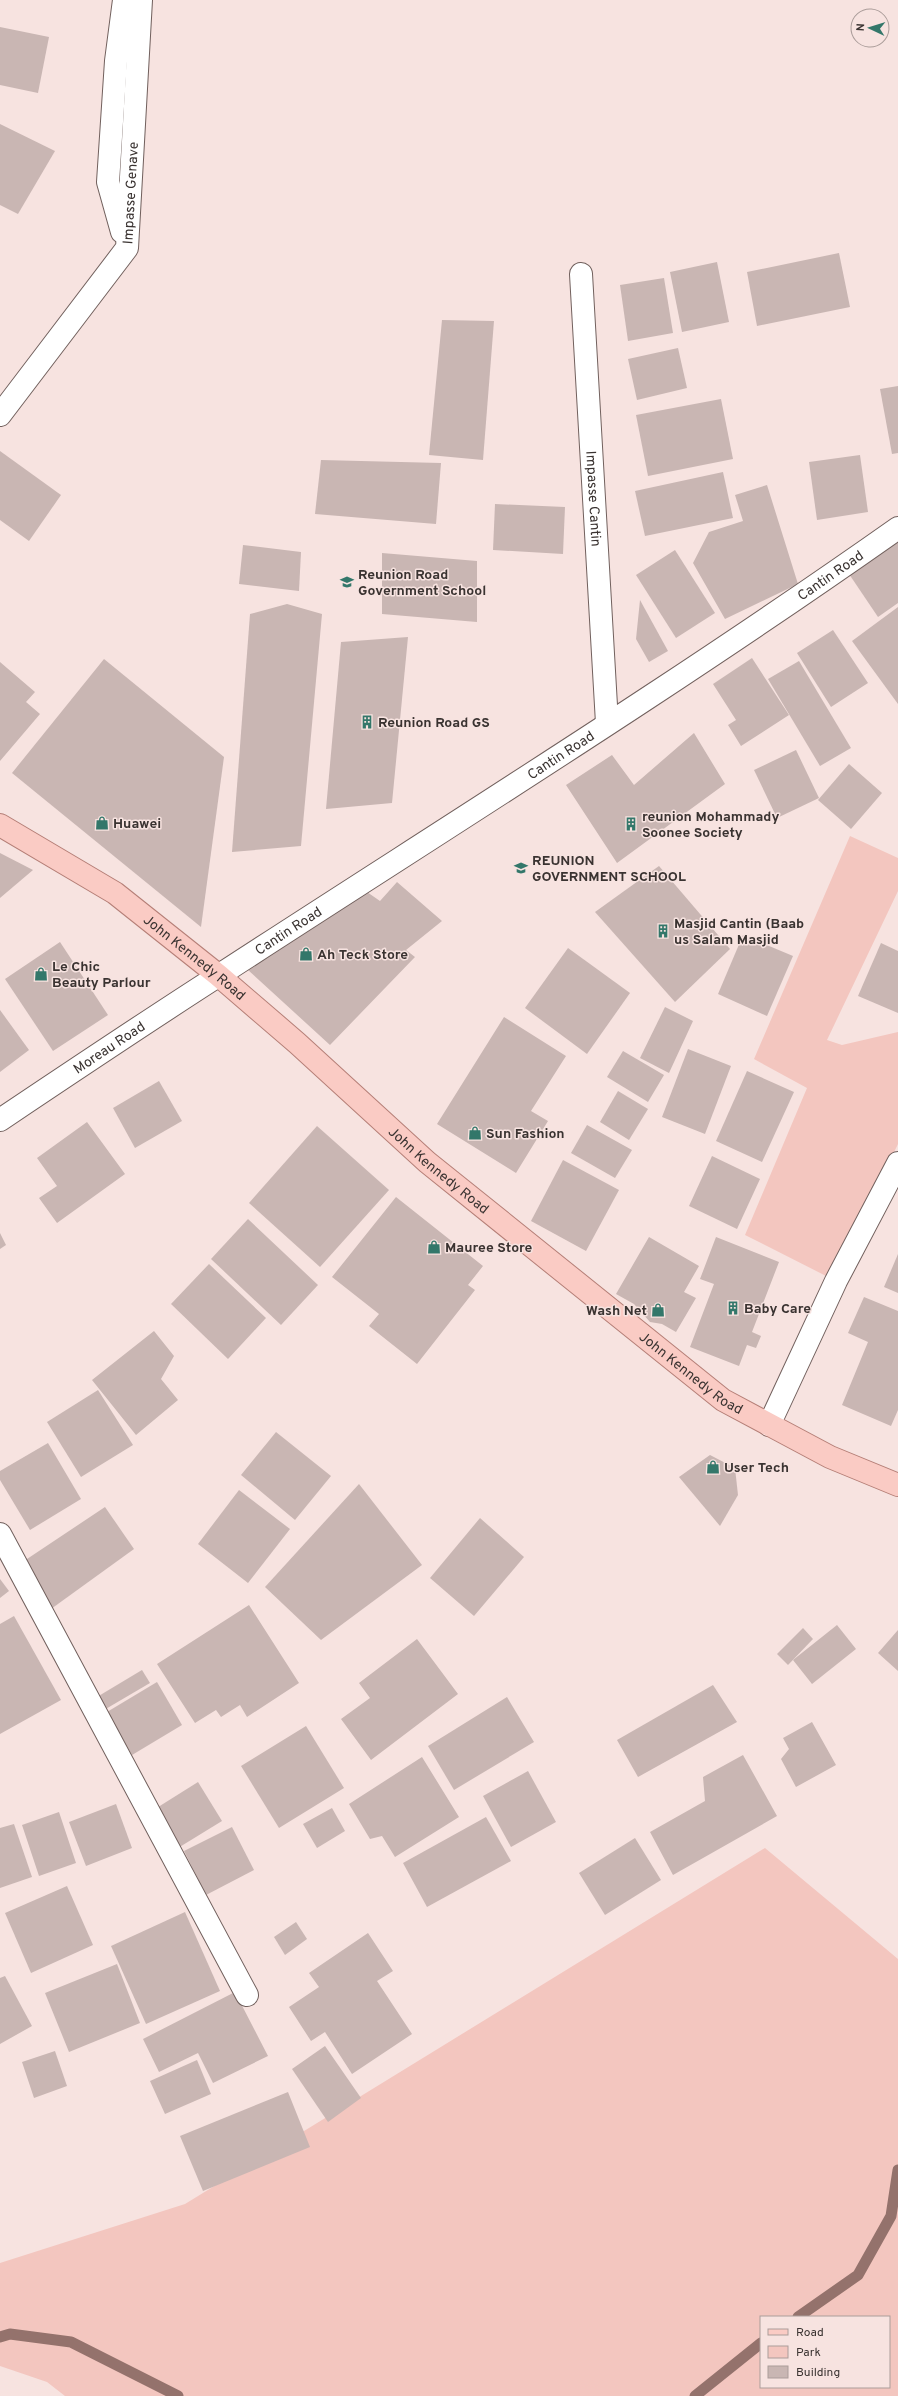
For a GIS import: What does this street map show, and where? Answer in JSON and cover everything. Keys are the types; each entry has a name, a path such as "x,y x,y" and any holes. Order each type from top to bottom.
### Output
{"main road":[{"name":"John Kennedy Road","path":"0,825 115,893 218,975 297,1043 439,1172 723,1400 830,1457 898,1485"}],"street":[{"path":"124,0 116,61 108,182 127,248"},
{"name":"Impasse Genave","path":"0,415 127,248 141,0"},
{"name":"Impasse Cantin","path":"581,274 607,723"},
{"name":"Cantin Road","path":"218,975 607,723 821,582 898,528"},
{"name":"Moreau Road","path":"0,1120 218,975"},
{"path":"769,1425 832,1291 898,1163"},
{"path":"0,1534 247,1995"}],"green space":[{"path":"850,836 898,858 898,891 827,1040 842,1045 898,1032 898,1144 870,1201 836,1281 745,1235 807,1088 754,1059"},
{"path":"765,1848 898,1959 898,2396 65,2396 47,2382 0,2366 0,2263 185,2204"}],"building":[{"path":"0,27 49,37 38,93 0,85"},
{"path":"0,124 55,151 18,214 0,205"},
{"path":"839,253 850,307 757,326 747,272"},
{"path":"717,262 729,322 682,332 670,272"},
{"path":"664,278 673,333 628,341 620,285"},
{"path":"442,320 494,321 483,460 429,455"},
{"path":"678,348 687,388 637,400 628,359"},
{"path":"898,386 898,453 892,454 880,389"},
{"path":"721,399 733,459 648,476 636,415"},
{"path":"0,451 61,495 29,541 0,520"},
{"path":"860,455 868,512 817,520 809,462"},
{"path":"321,460 441,463 436,524 315,514"},
{"path":"723,472 733,518 645,536 635,491"},
{"path":"767,485 798,584 725,619 693,563 709,532 743,521 735,495"},
{"path":"495,504 565,507 563,554 493,550"},
{"path":"898,538 898,603 878,617 847,571"},
{"path":"243,545 301,552 299,591 239,584"},
{"path":"675,550 715,613 676,638 636,575"},
{"path":"382,553 477,561 477,622 382,614"},
{"path":"640,600 668,651 649,662 636,639"},
{"name":"Reunion Road Government School","path":"287,604 322,614 301,846 232,852 250,614"},
{"path":"898,607 898,704 852,641"},
{"path":"833,630 868,683 831,707 797,653"},
{"name":"Reunion Road GS","path":"408,637 392,803 326,809 341,642"},
{"path":"752,658 789,715 741,746 728,725 736,720 713,684"},
{"path":"104,659 224,757 201,927 12,773"},
{"path":"799,661 851,748 820,766 768,679"},
{"path":"0,662 35,692 26,702 40,714 0,761"},
{"name":"reunion Mohammady Soonee Society","path":"694,733 725,784 617,863 566,785 612,755 634,785"},
{"path":"796,750 819,798 777,818 754,770"},
{"path":"849,764 882,793 851,829 818,800"},
{"path":"0,853 33,870 0,898"},
{"name":"Masjid Cantin (Baab us Salam Masjid","path":"659,866 730,949 675,1002 595,912"},
{"path":"397,882 442,921 406,950 415,957 330,1045 248,970 367,892 380,901"},
{"path":"743,935 793,956 767,1016 718,994"},
{"path":"60,942 108,1015 53,1051 5,979"},
{"path":"881,943 898,951 898,1013 858,996"},
{"path":"568,948 630,993 587,1054 525,1008"},
{"path":"665,1007 693,1021 669,1073 640,1058"},
{"path":"0,1010 29,1050 0,1072"},
{"path":"504,1017 566,1056 531,1111 548,1121 516,1173 437,1124"},
{"path":"688,1049 731,1066 705,1134 662,1117"},
{"path":"623,1051 664,1075 648,1102 607,1077"},
{"path":"747,1071 794,1092 762,1162 716,1141"},
{"path":"159,1081 182,1121 135,1148 113,1108"},
{"path":"618,1091 648,1109 629,1140 600,1122"},
{"path":"87,1122 125,1174 57,1223 39,1198 57,1186 37,1158"},
{"path":"587,1125 632,1150 615,1178 571,1153"},
{"path":"317,1126 389,1190 320,1267 249,1203"},
{"path":"712,1156 760,1179 737,1229 689,1206"},
{"path":"563,1160 619,1190 586,1251 531,1221"},
{"path":"396,1197 483,1266 468,1285 475,1290 417,1364 369,1326 379,1314 332,1277"},
{"path":"248,1219 318,1285 281,1325 211,1259"},
{"path":"0,1233 6,1245 0,1249"},
{"path":"649,1237 699,1266 684,1292 696,1298 676,1332 662,1324 650,1322 634,1304 616,1294"},
{"name":"Baby Care","path":"716,1237 779,1262 752,1332 761,1336 756,1348 747,1345 739,1366 690,1347 714,1284 700,1279"},
{"path":"898,1254 898,1293 884,1287"},
{"path":"209,1264 266,1318 228,1359 171,1304"},
{"path":"864,1297 898,1311 898,1410 891,1426 842,1405 868,1342 848,1333"},
{"path":"154,1331 174,1356 161,1379 178,1400 136,1435 92,1380"},
{"path":"98,1390 133,1445 81,1477 47,1422"},
{"path":"276,1432 331,1476 295,1520 241,1475"},
{"path":"48,1443 81,1499 30,1530 0,1480 0,1471"},
{"path":"710,1455 735,1468 738,1495 720,1526 679,1477"},
{"path":"359,1484 422,1565 321,1640 265,1587"},
{"path":"239,1490 290,1529 248,1583 198,1544"},
{"path":"105,1507 134,1549 51,1609 24,1561"},
{"path":"480,1518 524,1557 474,1616 430,1578"},
{"path":"0,1579 9,1591 0,1598"},
{"path":"249,1605 299,1683 247,1717 240,1705 221,1717 216,1710 195,1723 157,1664"},
{"path":"14,1616 61,1700 0,1734 0,1624"},
{"path":"837,1625 856,1649 812,1684 793,1660"},
{"path":"803,1628 813,1639 788,1665 777,1654"},
{"path":"898,1630 898,1671 878,1653"},
{"path":"417,1639 458,1694 371,1760 341,1719 370,1698 359,1683"},
{"path":"142,1670 150,1683 104,1710 97,1697"},
{"path":"157,1682 182,1725 132,1755 107,1712"},
{"path":"713,1685 737,1722 638,1777 617,1740"},
{"path":"507,1697 534,1742 454,1790 428,1746"},
{"path":"812,1722 836,1765 796,1787 781,1759 789,1749 783,1738"},
{"path":"306,1726 344,1788 279,1828 241,1766"},
{"path":"743,1755 777,1816 673,1875 650,1832 705,1801 703,1777"},
{"path":"422,1757 459,1817 395,1857 382,1836 370,1839 349,1804"},
{"path":"528,1771 556,1822 511,1847 483,1796"},
{"path":"198,1782 222,1821 178,1848 155,1809"},
{"path":"116,1804 132,1848 86,1866 69,1822"},
{"path":"332,1808 345,1831 317,1848 303,1824"},
{"path":"59,1812 76,1863 39,1876 22,1825"},
{"path":"486,1817 511,1861 427,1907 403,1863"},
{"path":"14,1824 32,1877 0,1888 0,1828"},
{"path":"232,1827 254,1870 206,1895 184,1851"},
{"path":"635,1838 661,1880 605,1915 579,1873"},
{"path":"67,1886 93,1945 31,1973 5,1913"},
{"path":"185,1912 220,1991 146,2024 111,1946"},
{"path":"296,1922 307,1939 285,1955 274,1937"},
{"path":"368,1933 393,1971 377,1981 412,2034 352,2074 325,2032 311,2041 289,2007 319,1987 309,1973"},
{"path":"117,1964 140,2023 69,2052 45,1993"},
{"path":"5,1976 32,2026 0,2044 0,1978"},
{"path":"235,1992 268,2056 213,2083 198,2053 159,2072 143,2039"},
{"path":"325,2046 361,2098 328,2122 292,2069"},
{"path":"55,2051 67,2086 34,2098 22,2062"},
{"path":"197,2060 211,2094 165,2114 150,2081"},
{"path":"288,2092 310,2147 203,2191 180,2136"}],"waterway":[{"path":"799,2316 858,2275 891,2216 898,2170"},
{"path":"0,2337 10,2334 71,2342 178,2396"},
{"path":"695,2396 760,2344"}],"place":[{"name":"Reunion Road Government School","path":"347,582"},
{"name":"Reunion Road GS","path":"367,722"},
{"name":"Huawei","path":"102,823"},
{"name":"reunion Mohammady Soonee Society","path":"631,824"},
{"name":"REUNION GOVERNMENT SCHOOL","path":"521,868"},
{"name":"Masjid Cantin (Baab us Salam Masjid","path":"663,931"},
{"name":"Ah Teck Store","path":"306,954"},
{"name":"Le Chic Beauty Parlour","path":"41,974"},
{"name":"Sun Fashion","path":"475,1133"},
{"name":"Mauree Store","path":"434,1247"},
{"name":"Baby Care","path":"733,1308"},
{"name":"Wash Net","path":"658,1310"},
{"name":"User Tech","path":"713,1467"}]}
